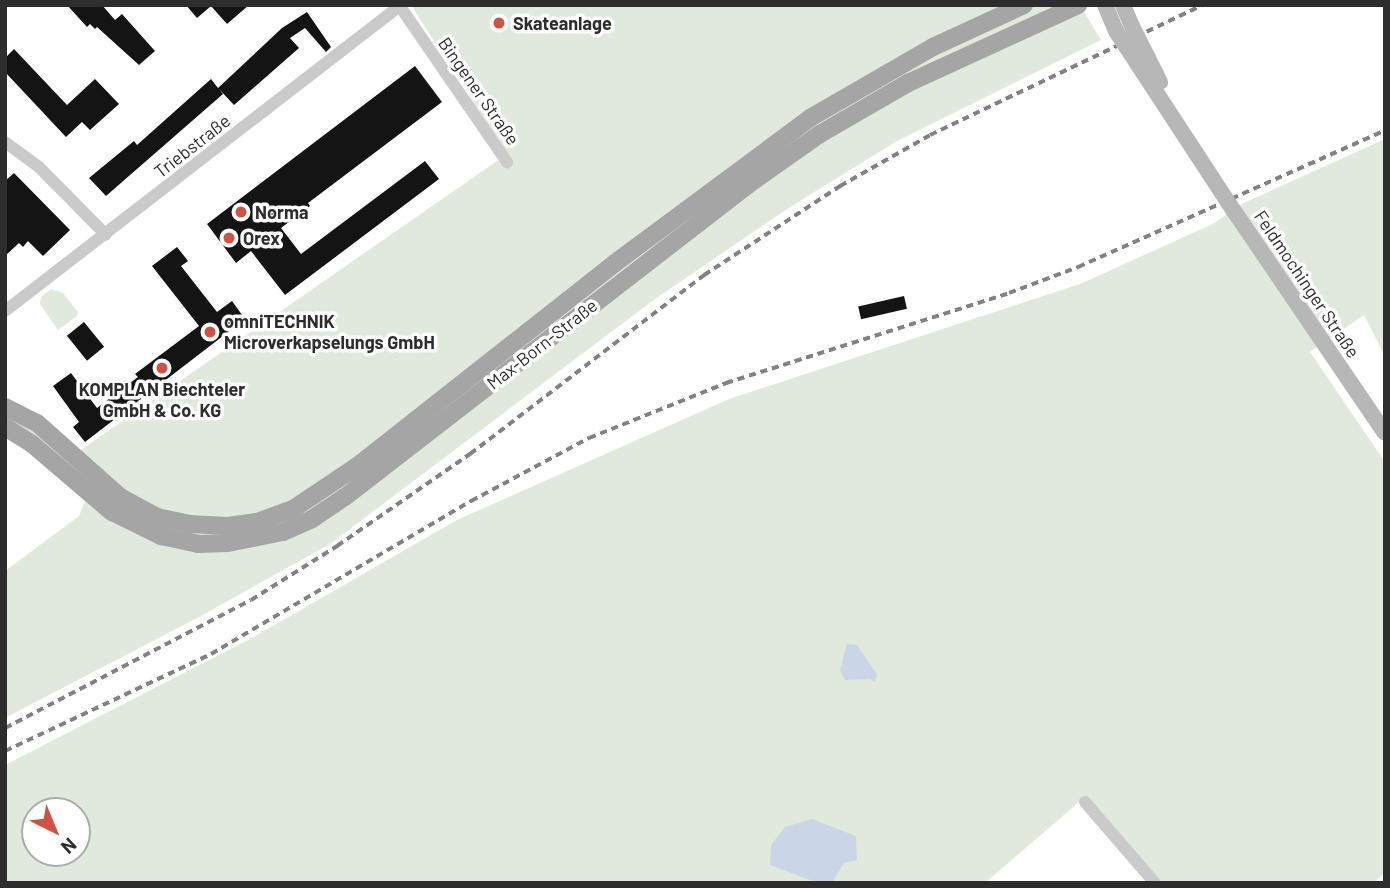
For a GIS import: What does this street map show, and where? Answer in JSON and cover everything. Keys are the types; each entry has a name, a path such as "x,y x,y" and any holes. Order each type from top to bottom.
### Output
{"main road":[{"name":"Max-Born-Straße","path":"5,407 37,423 120,497 157,517 189,524 228,526 257,522 293,509 356,467 615,263 810,118 933,47 1024,5"},
{"name":"Max-Born-Straße","path":"5,427 32,444 112,512 161,537 198,544 228,543 283,533 312,519 345,497 738,192 820,134 908,83 1078,5"},
{"name":"Feldmochinger Straße","path":"1105,5 1116,31 1385,433"},
{"name":"Feldmochinger Straße","path":"1123,5 1198,156"}],"street":[{"name":"Bingener Straße","path":"399,5 507,162"},
{"name":"Triebstraße","path":"5,311 399,5"},
{"path":"5,142 39,167 106,235"},
{"path":"1085,802 1155,883"}],"shaded area":[{"path":"411,5 1080,5 1101,40 897,141 787,209 655,299 330,544 199,617 5,718 5,571 79,516 91,487 5,419 5,411 78,452 507,154"},
{"path":"1385,139 1385,356 1364,315 1310,352 1385,462 1385,873 1373,883 1160,883 1086,796 985,883 5,883 5,765 250,639 457,520 729,399 1080,284 1215,223 1237,206"},
{"path":"51,289 63,293 78,312 77,316 58,330 40,304 41,297"}],"water":[{"path":"847,644 857,645 877,674 875,682 870,679 845,680 840,670"},
{"path":"812,819 856,836 857,860 844,863 832,883 818,883 770,865 771,845 785,827"}],"building":[{"path":"67,5 102,5 115,20 122,14 155,51 139,65 97,27 95,29 90,24 87,27"},
{"path":"186,5 249,5 227,24 211,6 197,18"},
{"path":"307,12 331,47 326,52 305,28 290,38 299,48 234,105 219,89 223,94 106,196 89,178 134,141 137,145 211,79 218,88 282,28"},
{"path":"14,49 67,105 95,79 119,104 90,130 82,122 66,137 5,72 5,58"},
{"path":"415,66 442,102 308,203 310,206 281,228 301,254 425,161 439,179 285,295 251,251 236,263 207,224"},
{"path":"14,173 70,230 43,256 28,241 23,247 19,243 5,256 5,181"},
{"path":"177,247 188,261 181,266 217,312 232,301 245,319 85,442 73,427 79,422 53,386 71,373 97,408 138,377 135,374 199,326 152,266"},
{"path":"904,296 907,309 861,319 858,307"},
{"path":"84,322 104,347 87,361 67,336"}],"railway":[{"path":"5,728 251,600 337,546 470,454 704,275 840,186 930,135 1202,5"},
{"path":"5,751 211,654 471,501 589,438 726,383 1009,293 1078,267 1385,130"}],"place":[{"name":"Skateanlage","path":"499,23"},
{"name":"Norma","path":"241,212"},
{"name":"Orex","path":"229,238"},
{"name":"omniTECHNIK Microverkapselungs GmbH","path":"210,332"},
{"name":"KOMPLAN Biechteler GmbH & Co. KG","path":"162,368"}]}
